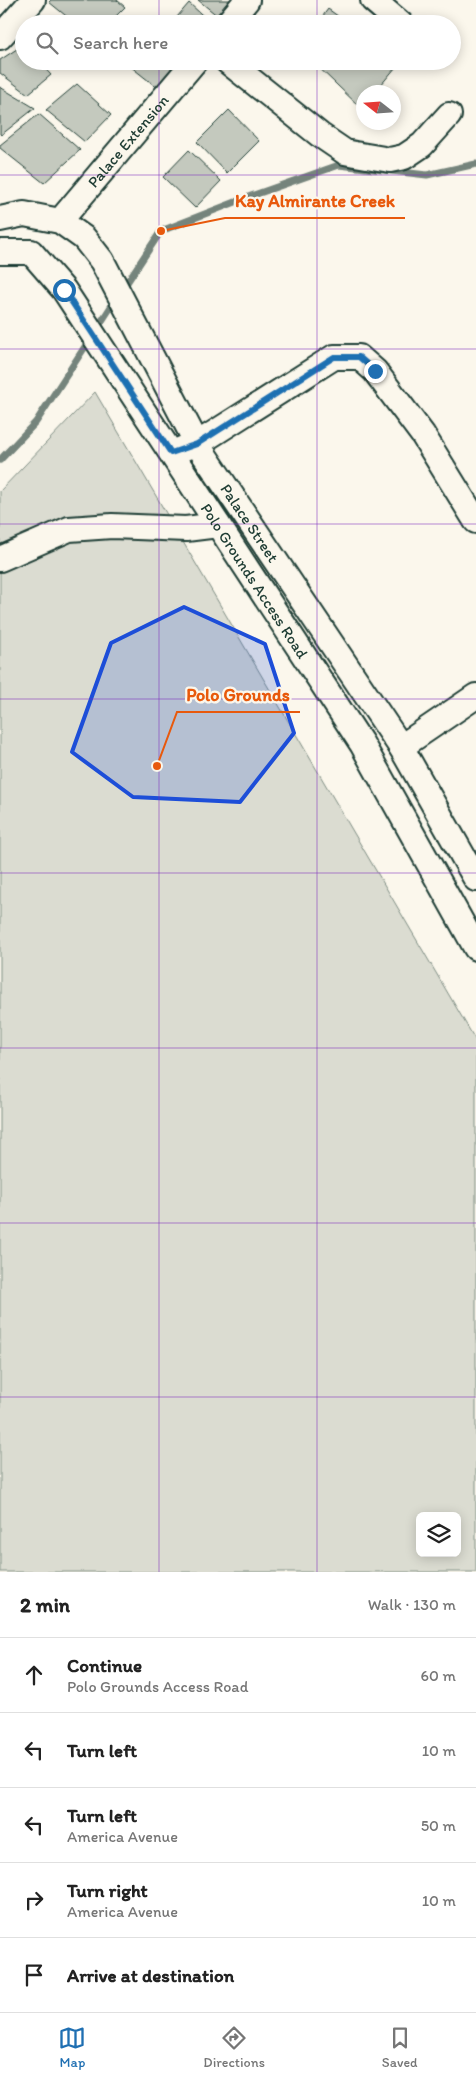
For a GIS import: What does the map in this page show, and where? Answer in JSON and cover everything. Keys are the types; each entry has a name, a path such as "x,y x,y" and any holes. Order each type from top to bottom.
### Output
{"street":[{"path":"20,15 33,0"},
{"path":"234,15 247,0"},
{"path":"373,0 390,15"},
{"path":"0,37 15,20"},
{"name":"Palace Extension","path":"60,221 187,70"},
{"path":"238,70 320,135 346,152 355,154 390,160 404,157 422,145 450,115"},
{"name":"Palace Street","path":"0,219 24,214 60,221 84,238 102,260 197,444 401,747 476,879"},
{"name":"Polo Grounds Access Road","path":"0,252 31,252 64,290 362,744 476,948"},
{"path":"171,453 197,444 334,357 359,357 375,371 423,435 476,521"},
{"path":"0,559 70,529 112,526 186,528 218,525"},
{"path":"401,747 476,696"}],"highlighted area":[{"path":"184,607 265,644 294,733 240,802 133,797 72,752 111,643"}],"shaded area":[{"path":"95,392 476,1041 476,1572 0,1572 0,491"}],"building":[{"path":"51,0 117,0 125,7 117,15 65,15 49,2"},
{"path":"198,0 237,0 221,15 217,15"},
{"path":"189,3 202,15 179,15"},
{"path":"328,9 336,15 324,15"},
{"path":"15,50 15,70 46,70 51,75 28,94 0,73 0,60"},
{"path":"135,70 174,70 159,89"},
{"path":"321,70 393,70 381,85 356,85 356,103"},
{"path":"77,84 111,115 85,142 46,110"},
{"path":"0,87 35,108 1,135 0,134"},
{"path":"229,110 259,141 227,173 197,142"},
{"path":"39,114 80,150 44,183 0,148 0,145"},
{"path":"189,150 221,181 195,208 163,177"}],"waterway":[{"path":"122,290 161,231 251,196 339,165 427,175 476,164"},
{"path":"96,330 116,299"},
{"path":"0,460 36,422 90,339"}],"place":[{"name":"Kay Almirante Creek","path":"161,231"},
{"name":"Polo Grounds","path":"157,766"}],"route":[{"path":"64,290 171,453 197,444 334,357 359,357 375,371"}]}
